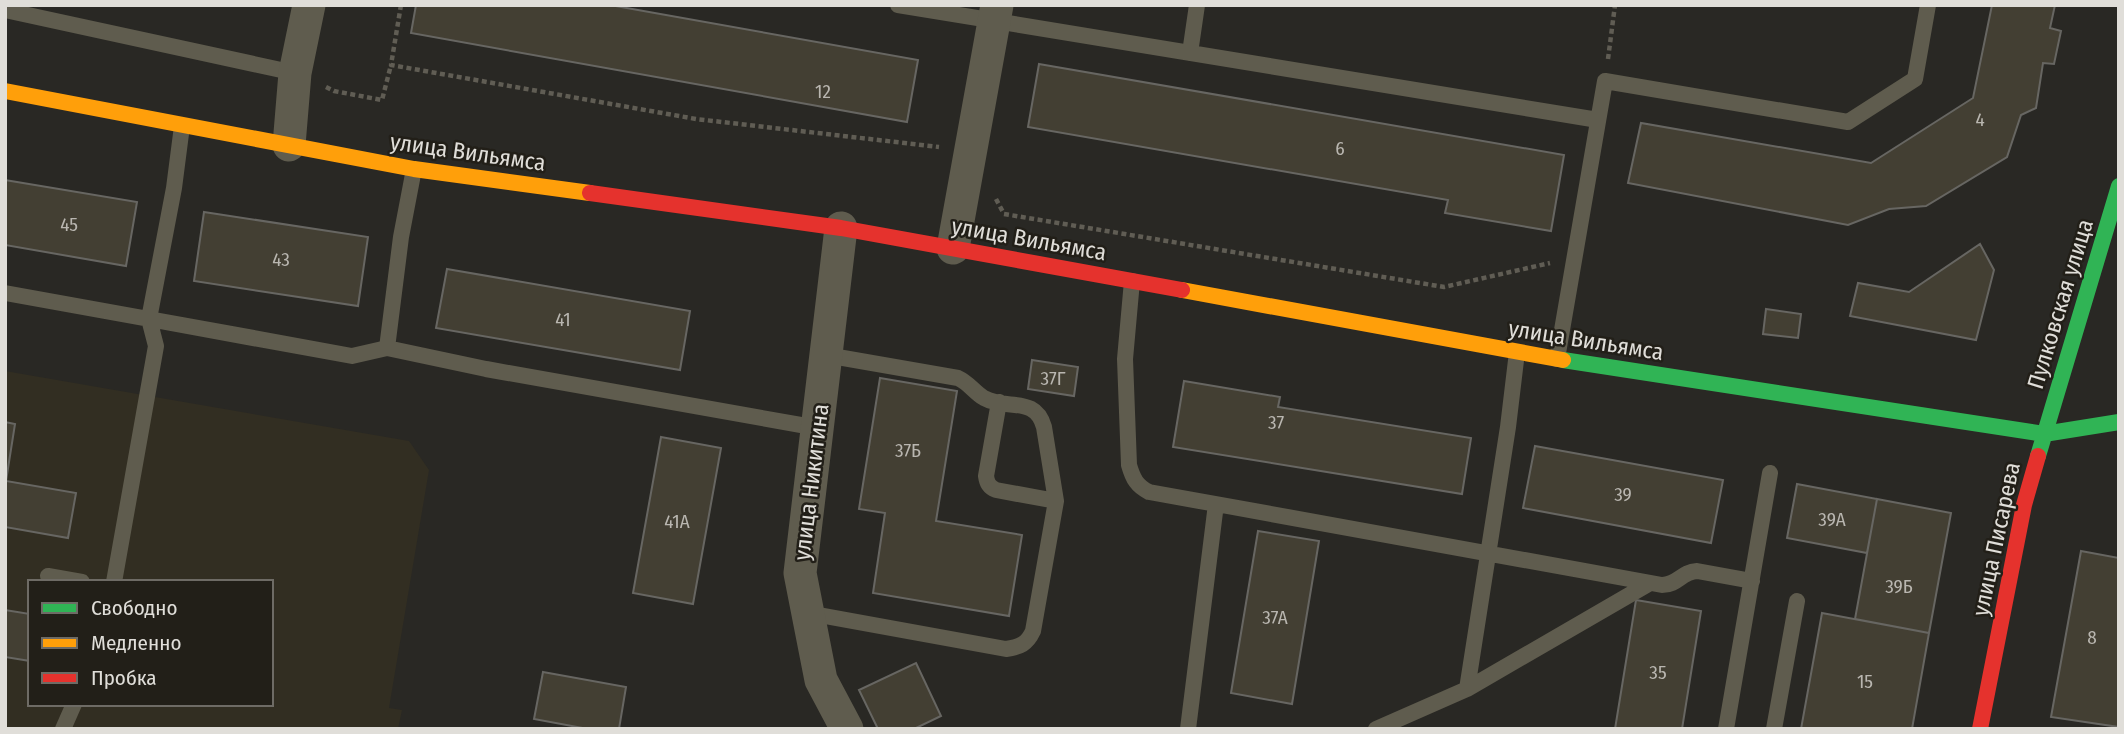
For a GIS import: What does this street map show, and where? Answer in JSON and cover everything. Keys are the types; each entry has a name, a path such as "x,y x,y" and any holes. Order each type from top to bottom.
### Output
{"street":[{"path":"289,145 295,73 309,5"},
{"path":"953,248 995,14"},
{"name":"улица Вильямса","path":"5,91 414,169 841,228 1557,359 2044,434"},
{"name":"Пулковская улица","path":"2044,434 2119,186"},
{"name":"улица Никитина","path":"841,228 800,573 821,680 846,729"},
{"path":"2044,434 2119,422"},
{"name":"улица Писарева","path":"1980,729 2024,505 2044,434"}],"lane":[{"path":"898,5 995,14 1190,54 1598,120"},
{"path":"1190,54 1198,5"},
{"path":"1557,359 1605,81 1848,122 1915,79 1928,5"},
{"path":"5,10 295,73"},
{"path":"114,580 156,346 149,319 174,188 182,126"},
{"path":"387,348 401,237 414,169"},
{"path":"1132,281 1125,359 1129,465 1133,479 1139,487 1149,492 1650,583 1671,585 1689,571 1697,570 1752,581"},
{"path":"5,293 352,356 387,348 499,372 818,428"},
{"path":"1467,689 1508,427 1517,352"},
{"path":"808,613 1006,649 1017,648 1028,641 1033,631 1056,501 1041,417 1034,410 982,397 967,382 958,378 826,355"},
{"path":"999,402 986,476 990,488 1056,501"},
{"path":"1726,729 1770,473"},
{"path":"1188,729 1216,504"},
{"path":"48,576 71,580"},
{"path":"1376,729 1467,689 1650,583"},
{"path":"1774,729 1797,601"},
{"path":"63,729 73,706"}],"path":[{"path":"1605,81 1615,5"},
{"path":"295,73 334,91 382,100 391,65"}],"shaded area":[{"path":"5,371 409,441 429,470 389,708 402,710 398,729 5,729"}],"building":[{"path":"416,5 610,5 918,60 907,122 411,33"},
{"path":"1992,5 2055,5 2050,28 2061,31 2054,64 2043,63 2036,108 2021,115 2007,157 1926,206 1889,209 1848,225 1628,183 1641,123 1871,163 1973,98"},
{"path":"1039,64 1564,155 1551,231 1445,213 1448,200 1028,127"},
{"path":"5,180 137,202 126,266 5,245"},
{"path":"204,212 368,237 358,306 194,281"},
{"path":"1980,244 1994,270 1976,340 1850,316 1858,283 1909,292"},
{"path":"447,269 690,311 680,370 436,328"},
{"path":"1766,309 1801,314 1798,338 1763,334"},
{"path":"1032,360 1078,367 1074,396 1028,389"},
{"path":"880,378 957,391 936,521 1022,535 1009,616 873,593 885,513 859,509"},
{"path":"1184,381 1280,397 1278,407 1471,438 1462,494 1173,447"},
{"path":"5,422 15,424 6,481 76,493 68,538 5,527"},
{"path":"661,437 721,448 693,604 633,593"},
{"path":"1535,446 1723,480 1711,543 1523,508"},
{"path":"1797,484 1877,499 1867,553 1787,538"},
{"path":"1877,499 1951,513 1929,633 1855,619"},
{"path":"1258,531 1319,541 1292,704 1231,693"},
{"path":"2081,551 2119,558 2119,727 2051,717"},
{"path":"1636,600 1701,611 1682,729 1615,729"},
{"path":"5,610 28,614 28,661 5,657"},
{"path":"1822,613 1929,633 1912,729 1801,729"},
{"path":"916,663 941,716 914,729 878,729 859,690"},
{"path":"543,672 626,687 619,729 588,729 534,719"}],"traffic: fast":[{"path":"2038,456 2119,186"},
{"path":"1563,360 2044,434 2119,422"}],"traffic: slow":[{"path":"5,91 414,169 590,193"},
{"path":"1182,290 1563,360"}],"traffic: jam":[{"path":"590,193 841,228 1182,290"},
{"path":"1980,729 2024,505 2038,456"}]}
